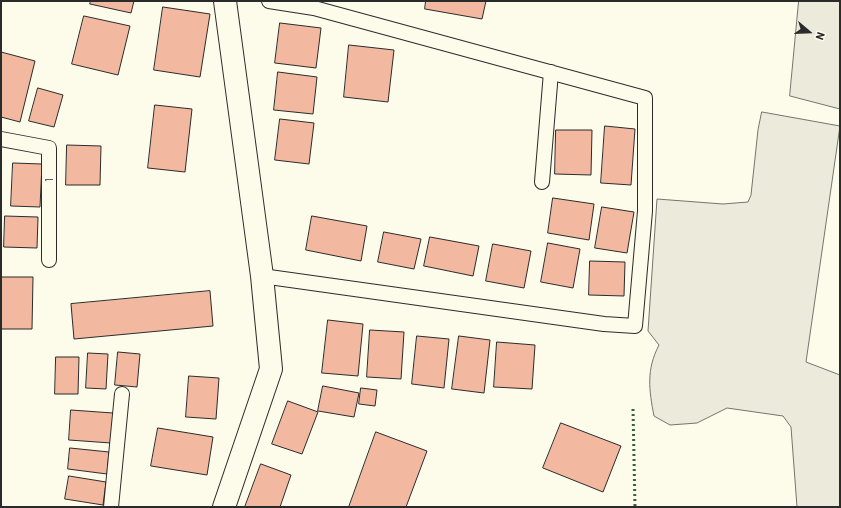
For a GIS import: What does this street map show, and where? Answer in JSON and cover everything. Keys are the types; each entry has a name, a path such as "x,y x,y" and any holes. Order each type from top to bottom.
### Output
{"street":[{"path":"224,507 271,370 262,276 225,1"}],"lane":[{"path":"262,276 604,324 635,326 646,211 646,98 322,10 269,1"},
{"path":"542,182 550,72"},
{"name":"1","path":"1,139 49,148 49,260"},
{"path":"111,507 122,394"}],"shaded area":[{"path":"799,1 840,1 840,109 790,96"},
{"path":"762,112 840,126 806,362 840,375 840,507 797,507 791,427 783,416 727,408 697,423 670,425 654,416 650,389 650,372 659,345 648,331 657,199 723,204 748,202 751,195 758,130"}],"building":[{"path":"91,1 134,1 131,13 90,4"},
{"path":"426,1 486,1 482,19 425,9"},
{"path":"163,7 210,14 200,77 154,70"},
{"path":"84,16 130,26 118,75 72,64"},
{"path":"280,23 321,28 316,68 275,63"},
{"path":"349,45 394,50 388,102 344,97"},
{"path":"1,52 35,61 20,122 1,117"},
{"path":"278,72 317,77 313,114 274,110"},
{"path":"38,88 63,95 54,127 29,121"},
{"path":"155,105 192,109 185,172 148,168"},
{"path":"280,119 314,123 309,164 275,160"},
{"path":"605,126 635,129 631,185 601,183"},
{"path":"556,130 592,130 591,175 555,174"},
{"path":"67,145 101,146 100,185 66,185"},
{"path":"13,163 42,164 40,207 11,206"},
{"path":"553,198 594,204 589,240 548,233"},
{"path":"602,207 634,212 627,253 595,248"},
{"path":"5,216 38,217 37,248 4,247"},
{"path":"312,216 367,226 361,261 306,250"},
{"path":"384,232 421,239 414,269 378,262"},
{"path":"430,237 479,246 473,276 424,266"},
{"path":"548,243 580,249 573,288 541,282"},
{"path":"493,244 531,251 524,288 486,281"},
{"path":"590,261 625,262 624,296 589,295"},
{"path":"1,277 33,277 32,329 1,329"},
{"path":"210,291 213,326 74,339 71,304"},
{"path":"328,320 363,324 358,376 322,373"},
{"path":"370,330 404,332 401,379 367,377"},
{"path":"417,336 449,339 444,388 412,384"},
{"path":"459,336 490,340 484,393 452,389"},
{"path":"497,342 535,345 532,389 494,387"},
{"path":"118,352 140,354 137,387 115,385"},
{"path":"88,353 108,354 106,389 86,388"},
{"path":"56,357 79,357 78,394 55,394"},
{"path":"189,376 219,378 216,419 186,417"},
{"path":"323,386 359,393 354,417 318,411"},
{"path":"361,388 377,390 375,406 359,404"},
{"path":"288,401 318,412 302,454 272,444"},
{"path":"71,410 113,413 111,443 69,440"},
{"path":"561,423 621,446 603,492 543,468"},
{"path":"158,428 213,437 207,475 151,466"},
{"path":"376,432 427,451 406,507 349,507"},
{"path":"70,448 109,452 107,474 68,469"},
{"path":"261,464 291,475 280,507 245,507"},
{"path":"69,476 106,482 103,505 65,499"}],"hedge":[{"path":"633,409 635,507"}]}
